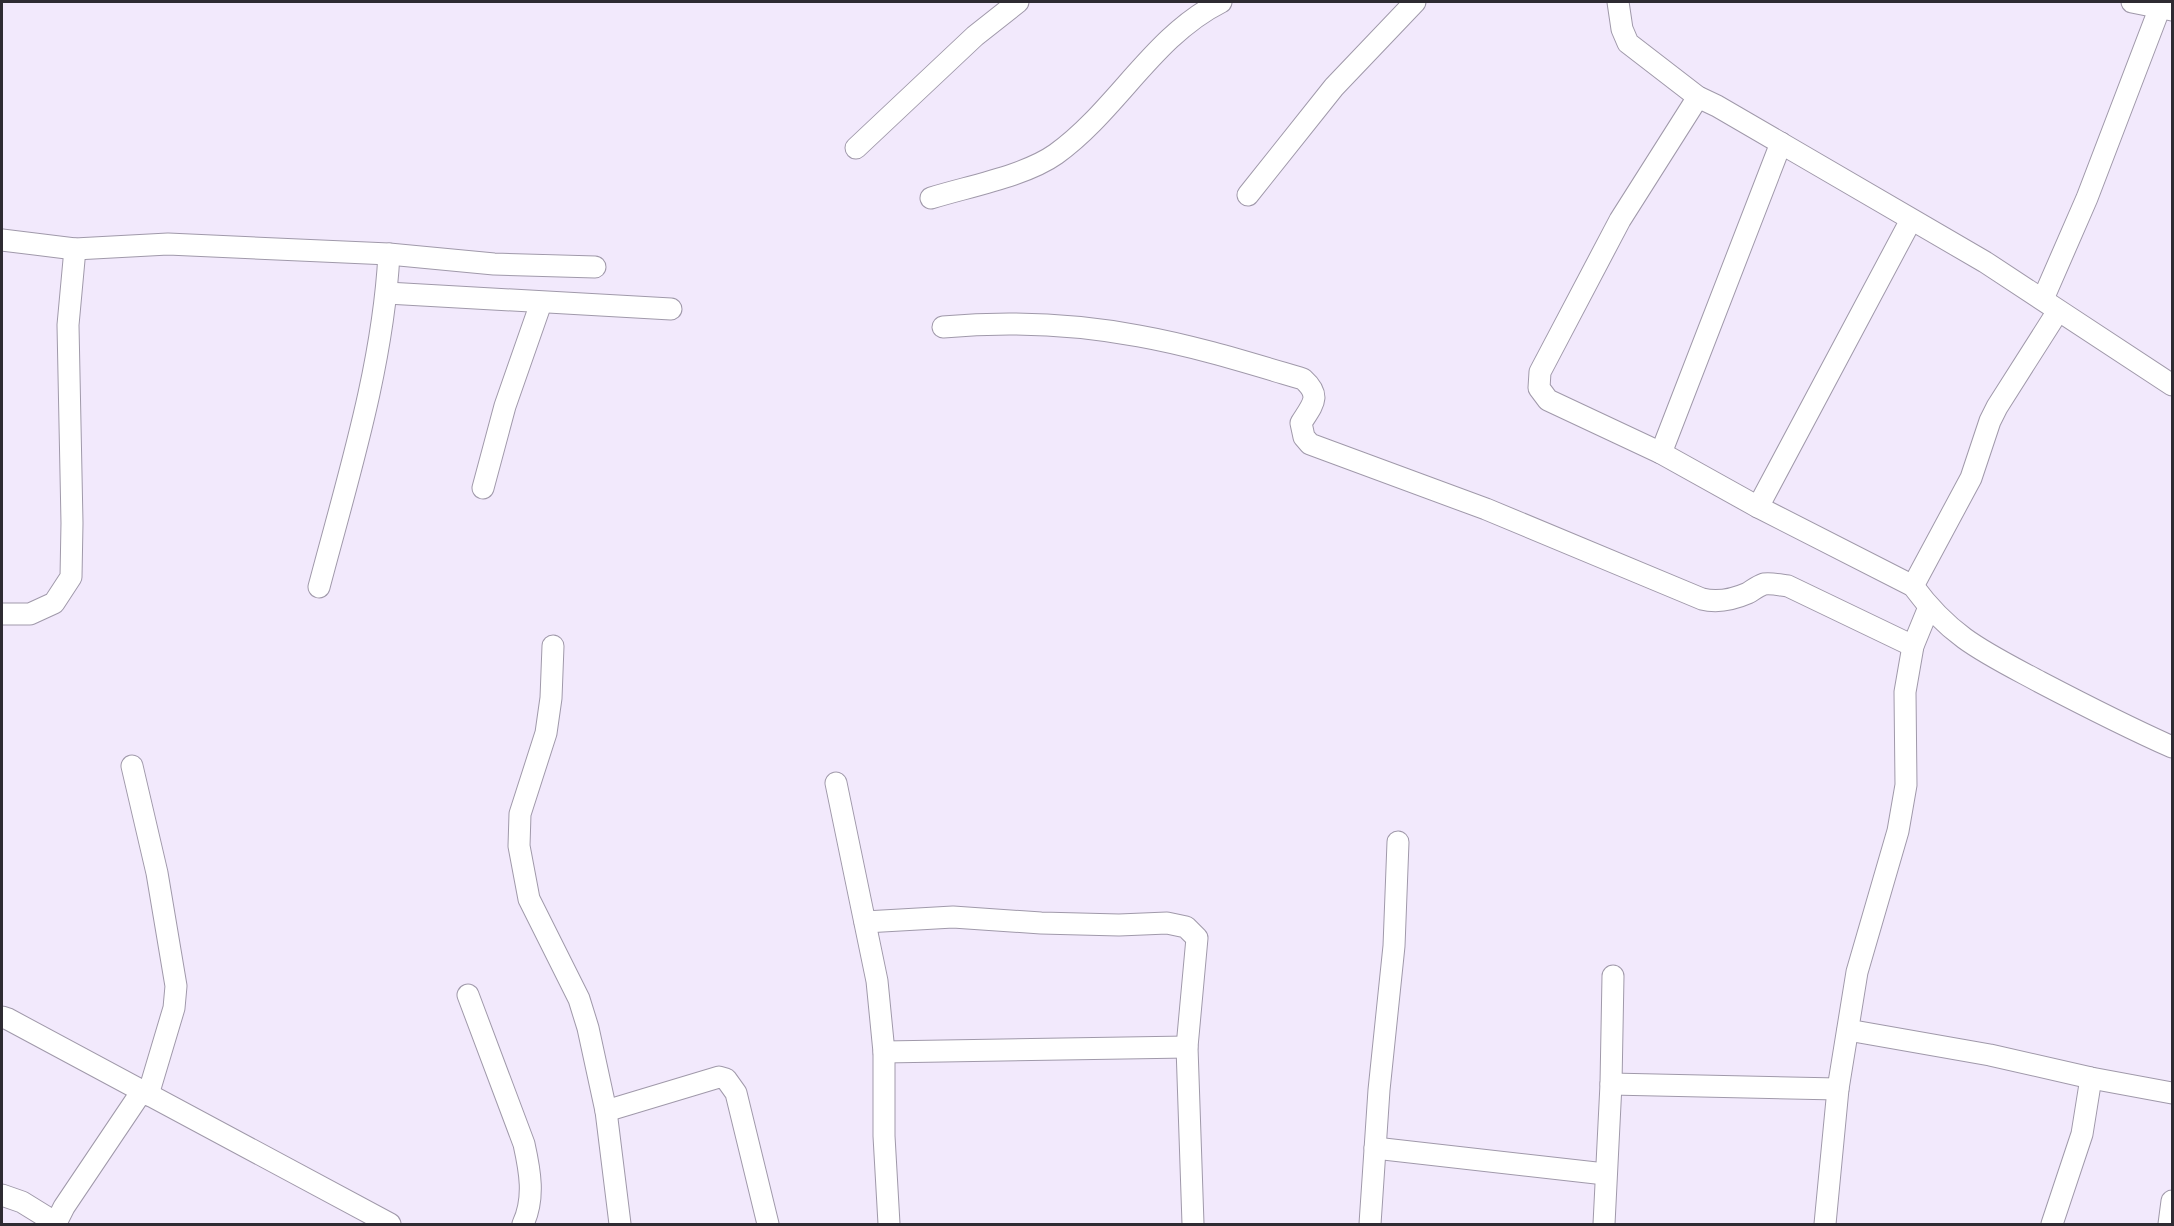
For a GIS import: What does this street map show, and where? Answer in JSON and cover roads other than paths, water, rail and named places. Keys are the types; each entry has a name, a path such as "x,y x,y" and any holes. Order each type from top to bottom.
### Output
{"street":[{"path":"856,148 975,36 1018,2"},
{"path":"932,198 1032,168 1057,153 1107,107 1186,22 1221,2"},
{"path":"1248,195 1334,87 1415,2"},
{"path":"1618,2 1622,29 1628,43 1698,97 1985,262 2172,385"},
{"path":"1913,586 1971,478 1990,421 2050,305 2086,198 2165,7 2132,2"},
{"path":"1698,97 1620,220 1540,372 1539,388 1548,400 1660,453 1758,507 1913,586 1948,627 1971,644 2094,711 2172,747"},
{"path":"1660,453 1781,143"},
{"path":"1758,507 1911,220"},
{"path":"2,240 75,249 168,244 389,254 494,264 596,267"},
{"path":"2,614 30,614 54,603 71,577 68,325 75,249"},
{"path":"319,587 366,412 387,293 389,254"},
{"path":"387,293 671,309"},
{"path":"483,488 505,406 541,303"},
{"path":"943,327 1024,324 1074,326 1148,338 1303,379 1314,388 1315,399 1301,423 1304,437 1310,444 1486,509 1702,600 1725,601 1763,585 1788,586 1913,646"},
{"path":"1825,1224 1838,1089 1857,972 1898,831 1906,785 1905,692 1913,646 1929,607"},
{"path":"553,646 551,698 546,733 520,814 519,846 529,899 579,999 585,1018 606,1111 620,1224"},
{"path":"2,1194 22,1202 56,1223 64,1207 145,1093 174,1008 176,986 156,873 132,766"},
{"path":"836,783 877,981 884,1052 884,1136 889,1224"},
{"path":"1370,1224 1394,946 1398,842"},
{"path":"865,922 953,917 1041,923 1119,925 1167,923 1186,927 1197,938 1187,1047 1193,1224"},
{"path":"1604,1224 1611,1084 1613,976"},
{"path":"468,995 524,1144 529,1166 531,1193 530,1208 523,1224"},
{"path":"2,1017 390,1224"},
{"path":"1848,1030 1990,1055 2091,1078 2172,1093"},
{"path":"884,1052 1187,1047"},
{"path":"606,1111 719,1077 726,1079 736,1093 768,1224"},
{"path":"2052,1224 2082,1134 2091,1078"},
{"path":"1611,1084 1838,1089"},
{"path":"1375,1148 1605,1174"},
{"path":"2169,1224 2172,1201"}]}
